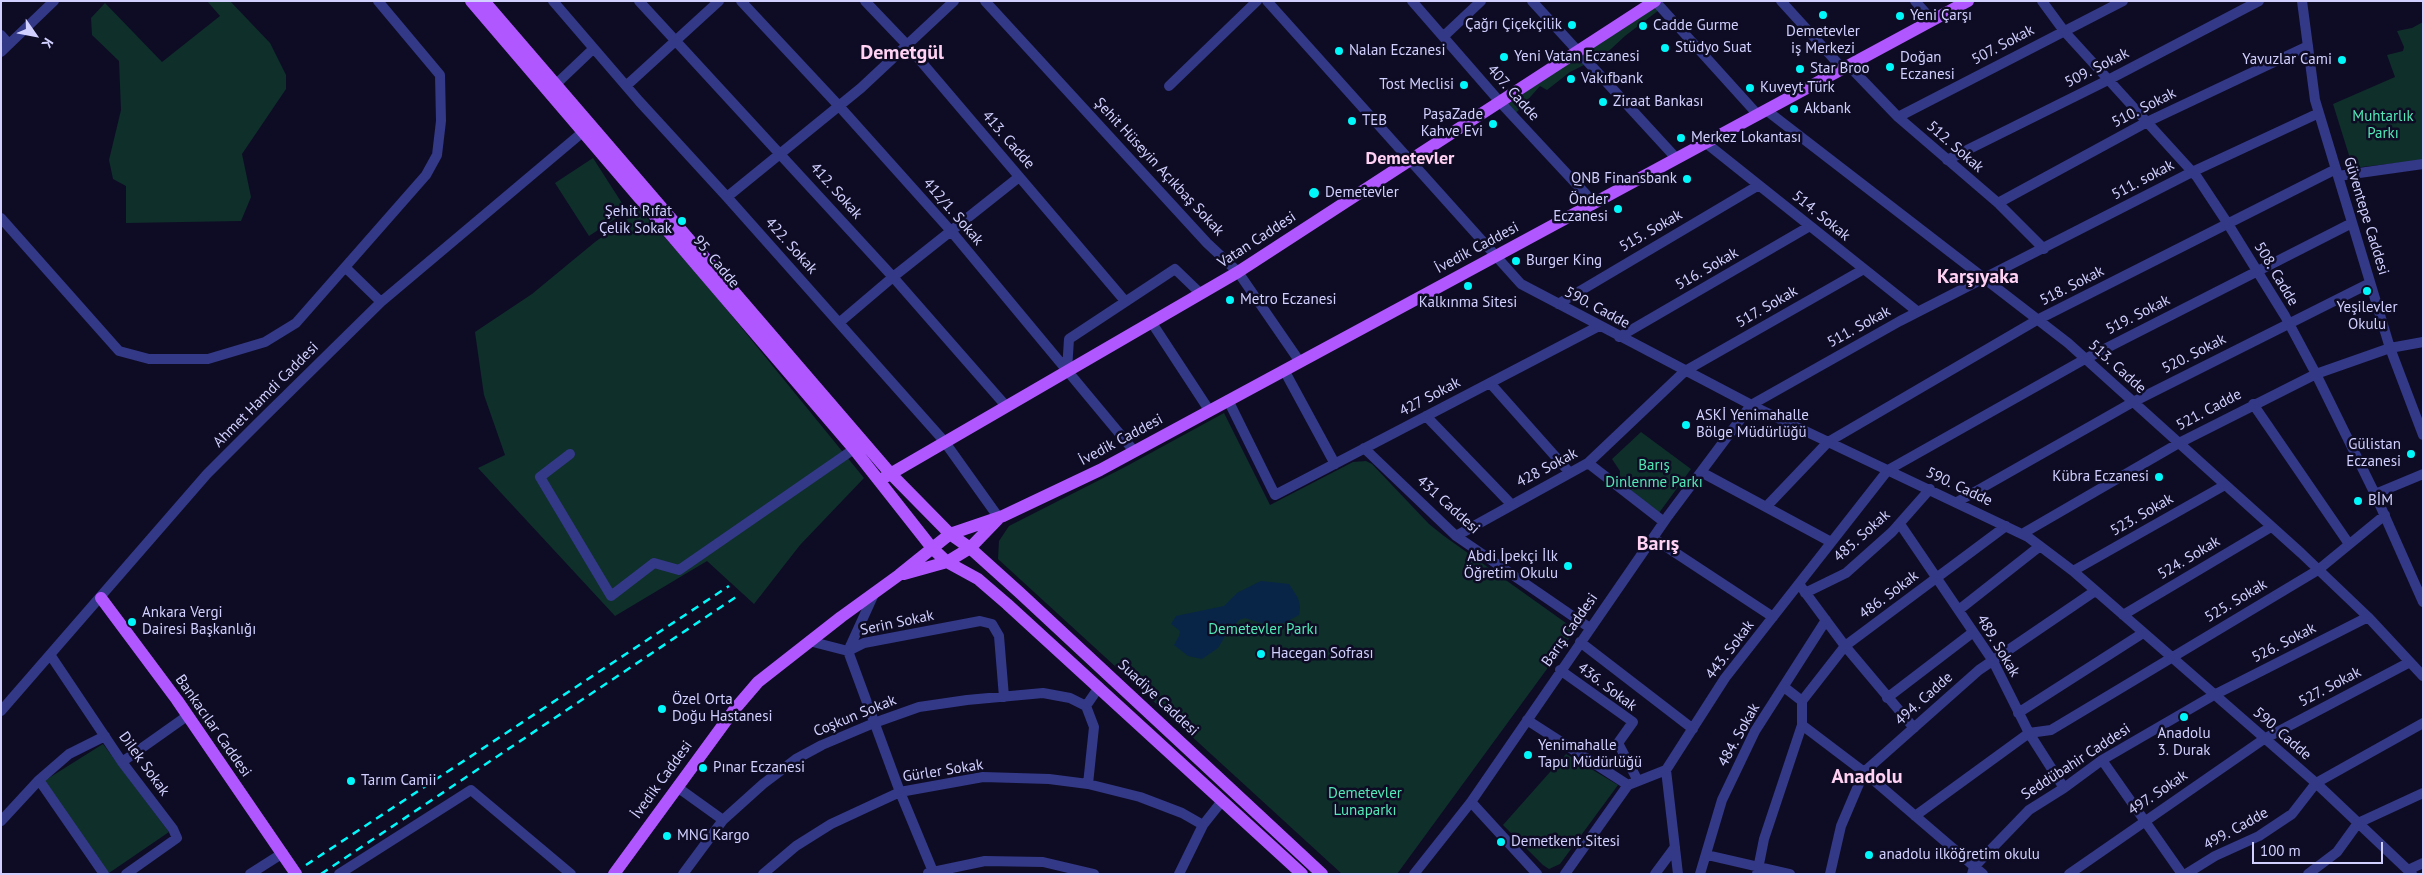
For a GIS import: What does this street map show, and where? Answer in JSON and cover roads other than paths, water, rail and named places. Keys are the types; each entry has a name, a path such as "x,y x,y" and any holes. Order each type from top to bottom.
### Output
{"main road":[{"name":"95. Cadde","path":"471,1 552,87"},
{"name":"95. Cadde","path":"484,1 552,87 854,449 932,548"},
{"name":"Vatan Caddesi","path":"879,481 1238,272 1655,1"},
{"name":"İvedik Caddesi","path":"614,874 742,699 758,682 808,641 899,576 950,534 999,518 1073,483 1968,1"},
{"name":"95. Cadde","path":"587,128 890,473 950,534"},
{"name":"İvedik Caddesi","path":"899,576 947,562 970,548 999,518"},
{"path":"950,534 970,548"},
{"path":"932,548 947,562 978,579 1099,687 1302,874"},
{"name":"Suadiye Caddesi","path":"970,548 1220,777 1322,874"},
{"name":"Bankacılar Caddesi","path":"102,598 283,852 296,874"}],"street":[{"path":"1,52 54,1"},
{"path":"1,218 119,351 149,359 208,359 265,342 296,323 346,268 426,175 433,164 439,146 441,121 440,75 378,1"},
{"name":"422. Sokak","path":"553,1 593,49 840,322 944,442 999,518"},
{"name":"412. Sokak","path":"639,1 781,153 1006,406"},
{"path":"626,86 719,1"},
{"name":"412/1. Sokak","path":"741,1 839,106 951,231 1134,451"},
{"name":"413. Cadde","path":"865,1 907,45 1125,301"},
{"path":"727,197 839,106 954,1"},
{"name":"Şehit Hüseyin Açıkbaş Sokak","path":"985,1 1207,243 1238,272 1300,362"},
{"path":"1169,86 1257,1"},
{"name":"590. Cadde","path":"1267,1 1521,284 1751,405 2022,534 2073,571 2316,783 2410,872"},
{"name":"407. Cadde","path":"1412,1 1500,102 1594,203"},
{"path":"1444,36 1481,1"},
{"path":"1532,1 1676,158"},
{"name":"513. Cadde","path":"1655,1 1762,112 1984,278 2085,359 2318,570 2368,617 2423,676"},
{"name":"512. Sokak","path":"1781,1 1898,117 1998,203 2044,249"},
{"path":"1914,1 1932,20"},
{"name":"508. Cadde","path":"2042,1 2064,31 2192,172 2228,224 2288,323 2316,374 2375,494 2423,602"},
{"name":"507. Sokak","path":"1898,117 2123,1"},
{"name":"509. Sokak","path":"1947,160 2108,80 2259,1"},
{"name":"Güventepe Caddesi","path":"2302,1 2319,113 2390,348 2423,435"},
{"path":"1,35 10,44"},
{"name":"510. Sokak","path":"1998,203 2147,122 2308,46"},
{"path":"552,87 593,49"},
{"name":"511. sokak","path":"1984,278 2192,172 2319,113"},
{"name":"Ahmet Hamdi Caddesi","path":"1,711 102,598 207,474 381,302 587,128"},
{"name":"514. Sokak","path":"1706,142 1918,312"},
{"name":"518. Sokak","path":"1766,507 1828,442 2038,320 2228,224 2337,172 2423,164"},
{"path":"840,322 893,277 1020,177"},
{"name":"515. Sokak","path":"1558,304 1759,185"},
{"name":"519. Sokak","path":"1888,470 2085,359 2352,223"},
{"name":"516. Sokak","path":"1619,337 1810,226"},
{"path":"346,268 381,302"},
{"path":"1067,370 1069,339 1175,269 1201,294"},
{"name":"517. Sokak","path":"1685,371 1864,269"},
{"name":"511. Sokak","path":"1751,405 1918,312 1984,278"},
{"name":"520. Sokak","path":"1957,502 2133,402 2370,282"},
{"path":"1152,323 1209,410"},
{"name":"427 Sokak","path":"1228,400 1275,495 1598,326"},
{"name":"521. Cadde","path":"2022,534 2179,443 2253,404 2316,374 2390,348 2423,342"},
{"path":"1284,370 1335,464"},
{"name":"428 Sokak","path":"1456,536 1588,463 1685,371"},
{"path":"1490,383 1570,473"},
{"path":"2253,404 2349,544"},
{"name":"Barış Caddesi","path":"1414,874 1471,802 1560,670 1664,522 1751,405"},
{"path":"1426,416 1511,504"},
{"name":"431 Caddesi","path":"1364,448 1456,536 1590,628"},
{"path":"570,454 540,477 611,596 654,563 679,570 854,449"},
{"path":"1588,463 1664,522"},
{"name":"443. Sokak","path":"1666,770 1726,678 1888,470"},
{"path":"1702,472 1831,542"},
{"path":"2375,494 2423,474"},
{"name":"523. Sokak","path":"2073,571 2225,485"},
{"name":"485. Sokak","path":"1806,593 1846,573 1900,524 1930,490"},
{"name":"525. Sokak","path":"2028,733 2051,730 2318,570 2384,515"},
{"name":"489. Sokak","path":"1900,524 1960,609 1972,632 1993,661 2028,733 2064,788"},
{"name":"486. Sokak","path":"1802,701 1845,646 2006,526"},
{"name":"524. Sokak","path":"2123,615 2271,527"},
{"path":"1653,538 1773,617"},
{"path":"1960,609 2040,546"},
{"path":"1799,584 1845,646 1914,728"},
{"name":"494. Cadde","path":"1830,874 1841,826 1864,772 1993,661 2095,591"},
{"path":"874,593 848,651 931,873 985,861 1043,862 1094,874"},
{"name":"526. Sokak","path":"2214,695 2368,617"},
{"name":"484. Sokak","path":"1700,874 1722,800 1755,731 1826,620"},
{"name":"Serin Sokak","path":"808,641 848,651 864,642 980,621 992,624 999,636 1004,697"},
{"path":"1887,698 1972,632"},
{"path":"2018,713 2143,633"},
{"path":"1580,642 1693,729"},
{"name":"Dilek Sokak","path":"51,656 122,762 173,829 177,838 126,874"},
{"name":"527. Sokak","path":"2264,739 2410,662"},
{"name":"436. Sokak","path":"1560,670 1632,722 1618,743 1633,783"},
{"path":"1088,784 1094,727 1086,706 1099,687"},
{"path":"1758,870 1764,839 1802,724 1802,701 1784,688"},
{"name":"Coşkun Sokak","path":"683,874 723,820 796,759 822,745 874,723 919,707 967,700 1043,693 1070,698 1086,706"},
{"name":"Seddübahir Caddesi","path":"1973,870 2029,810 2064,788 2102,760 2214,695"},
{"path":"122,762 187,716"},
{"path":"1526,720 1633,783"},
{"path":"2316,783 2423,723"},
{"path":"1802,724 1864,772 1973,870 1983,874"},
{"path":"1915,816 2028,733"},
{"path":"1,821 39,780 69,754 105,736"},
{"name":"497. Sokak","path":"2070,874 2264,739"},
{"path":"2102,760 2182,874"},
{"path":"1565,874 1633,783 1666,770 1678,874"},
{"name":"Gürler Sokak","path":"763,874 796,846 831,824 900,792 983,777 1049,779 1088,784 1148,800 1182,813 1203,825"},
{"path":"39,780 104,874"},
{"name":"499. Cadde","path":"2186,874 2215,856 2260,836 2292,814 2316,783"},
{"path":"676,787 723,820"},
{"path":"339,874 471,790 571,874"},
{"path":"2314,872 2337,852 2358,823 2423,793"},
{"path":"1179,874 1203,825 1222,801"},
{"path":"1471,802 1537,874"},
{"path":"1654,874 1675,847"},
{"path":"250,874 283,852"},
{"path":"1707,855 1758,870 1790,874"},
{"path":"2410,872 2423,863"}],"water":[{"path":"1261,581 1289,584 1298,598 1299,615 1284,623 1264,624 1245,618 1239,620 1227,633 1218,648 1202,659 1188,656 1174,645 1180,631 1171,624 1176,616 1224,606 1237,593"}],"railway":[{"path":"306,865 729,586"},
{"path":"321,874 736,597"}],"place":[{"name":"Demetevler iş Merkezi","path":"1823,15"},
{"name":"Yeni Çarşı","path":"1900,16"},
{"name":"Çağrı Çiçekçilik","path":"1572,25"},
{"name":"Cadde Gurme","path":"1643,26"},
{"name":"Stüdyo Suat","path":"1665,48"},
{"name":"Nalan Eczanesi","path":"1339,51"},
{"name":"Yeni Vatan Eczanesi","path":"1504,57"},
{"name":"Yavuzlar Cami","path":"2342,60"},
{"name":"Doğan Eczanesi","path":"1890,67"},
{"name":"Star Broo","path":"1800,69"},
{"name":"Vakıfbank","path":"1571,79"},
{"name":"Tost Meclisi","path":"1464,85"},
{"name":"Kuveyt Türk","path":"1750,88"},
{"name":"Ziraat Bankası","path":"1603,102"},
{"name":"Akbank","path":"1794,109"},
{"name":"TEB","path":"1352,121"},
{"name":"PaşaZade Kahve Evi","path":"1493,124"},
{"name":"Merkez Lokantası","path":"1681,138"},
{"name":"QNB Finansbank","path":"1687,179"},
{"name":"Demetevler","path":"1314,193"},
{"name":"Önder Eczanesi","path":"1618,209"},
{"name":"Şehit Rıfat Çelik Sokak","path":"682,221"},
{"name":"Burger King","path":"1516,261"},
{"name":"Kalkınma Sitesi","path":"1468,286"},
{"name":"Yeşilevler Okulu","path":"2367,291"},
{"name":"Metro Eczanesi","path":"1230,300"},
{"name":"ASKİ Yenimahalle Bölge Müdürlüğü","path":"1686,425"},
{"name":"Gülistan Eczanesi","path":"2411,454"},
{"name":"Kübra Eczanesi","path":"2159,477"},
{"name":"BİM","path":"2358,501"},
{"name":"Abdi İpekçi İlk Öğretim Okulu","path":"1568,566"},
{"name":"Ankara Vergi Dairesi Başkanlığı","path":"132,622"},
{"name":"Hacegan Sofrası","path":"1261,654"},
{"name":"Özel Orta Doğu Hastanesi","path":"662,709"},
{"name":"Anadolu 3. Durak","path":"2184,717"},
{"name":"Yenimahalle Tapu Müdürlüğü","path":"1528,755"},
{"name":"Pınar Eczanesi","path":"703,768"},
{"name":"Tarım Camii","path":"351,781"},
{"name":"MNG Kargo","path":"667,836"},
{"name":"Demetkent Sitesi","path":"1501,842"},
{"name":"anadolu ilköğretim okulu","path":"1869,855"}],"district":[{"name":"Demetgül","path":"902,53"},
{"name":"Demetevler","path":"1410,159"},
{"name":"Karşıyaka","path":"1978,277"},
{"name":"Barış","path":"1658,544"},
{"name":"Anadolu","path":"1867,777"}],"park label":[{"name":"Muhtarlık Parkı","path":"2383,126"},
{"name":"Barış Dinlenme Parkı","path":"1654,474"},
{"name":"Demetevler Parkı","path":"1263,630"},
{"name":"Demetevler Lunaparkı","path":"1365,802"}]}
